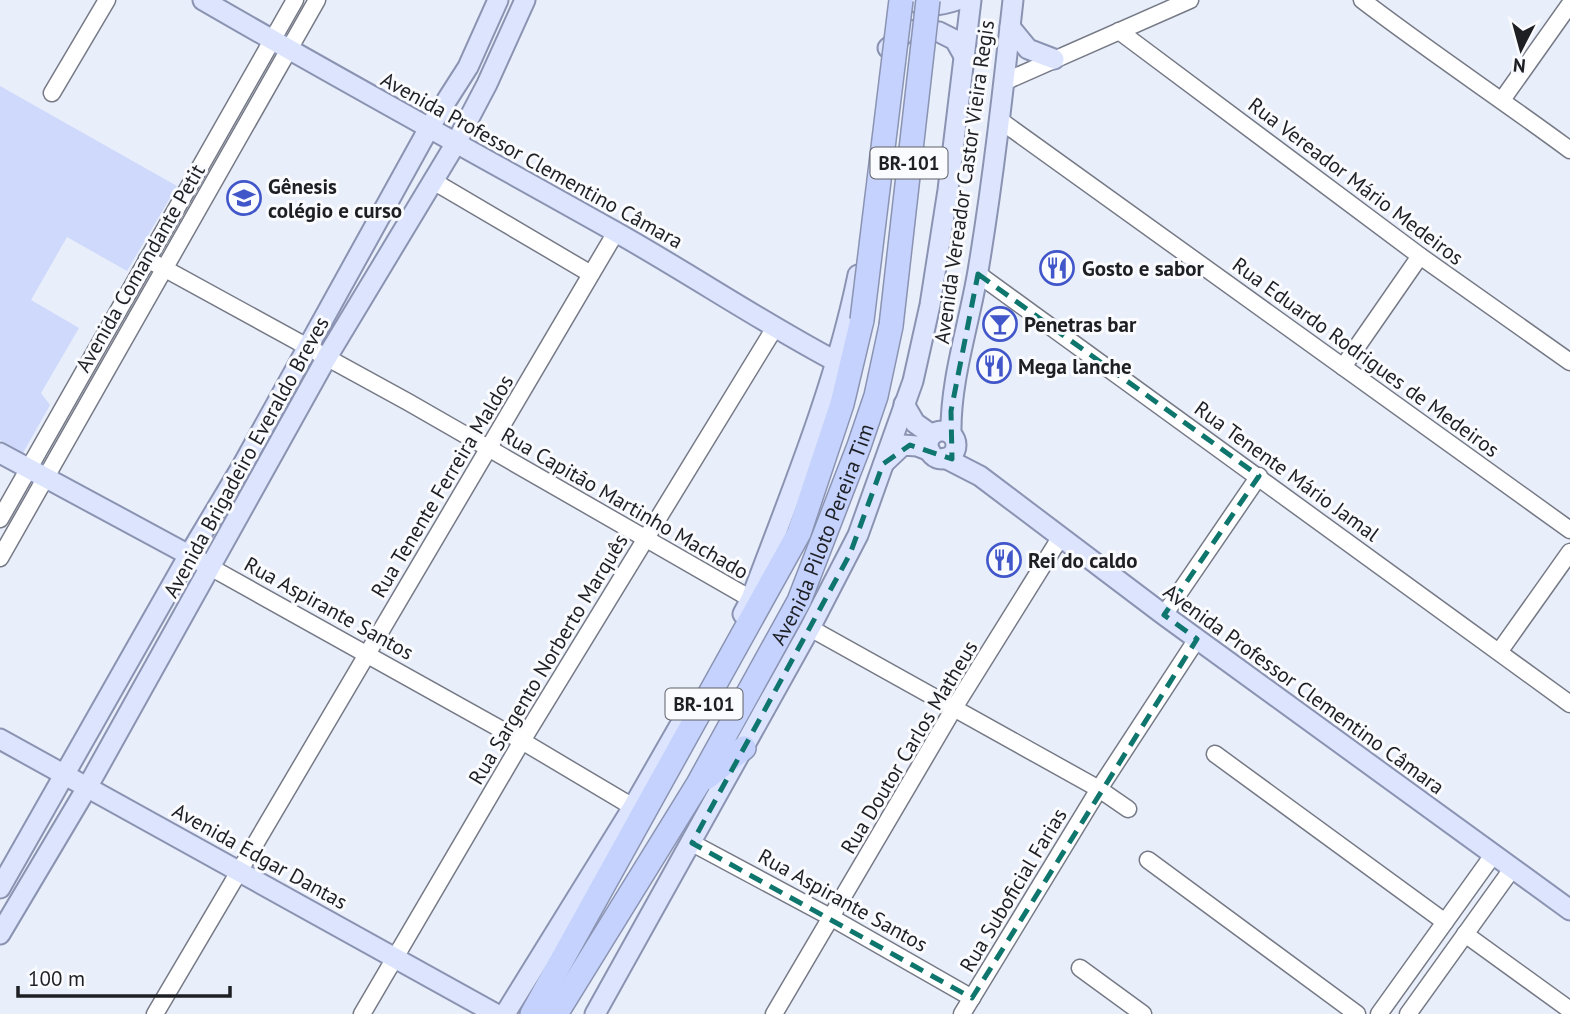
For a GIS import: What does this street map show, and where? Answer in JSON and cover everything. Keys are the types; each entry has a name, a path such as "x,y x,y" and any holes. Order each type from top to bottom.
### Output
{"highway":[{"name":"Avenida Piloto Pereira Tim","path":"532,1014 800,533 840,412 862,320 901,0"},
{"name":"Avenida Piloto Pereira Tim","path":"556,1014 698,785 799,601 859,446 876,396 891,326 928,0"},
{"path":"698,785 744,748"}],"main road":[{"name":"Avenida Professor Clementino Câmara","path":"203,0 616,232 717,291 774,329 837,362"},
{"name":"Avenida Brigadeiro Everaldo Breves","path":"0,888 241,468 429,128 468,67 498,0"},
{"name":"Avenida Brigadeiro Everaldo Breves","path":"0,934 88,786 327,357 456,143 525,0"},
{"path":"505,1014 633,807 751,598 837,362 848,322 868,219 893,0"},
{"path":"912,0 916,3 944,5 957,0"},
{"path":"595,1014 850,554 912,382 930,305 971,0"},
{"name":"Avenida Vereador Castor Vieira Regis","path":"942,442 951,411 978,274 1000,121 1013,0"},
{"path":"1010,27 1028,49 1054,59"},
{"path":"888,48 906,32 920,30 939,32 955,40 964,56"},
{"name":"Avenida Professor Clementino Câmara","path":"904,404 915,423 1060,538 1570,910"},
{"name":"Avenida Professor Clementino Câmara","path":"883,464 903,446 942,442"},
{"name":"Rua Aspirante Santos","path":"0,453 210,567"},
{"name":"Avenida Edgar Dantas","path":"0,739 496,1014"}],"street":[{"path":"52,93 107,0"},
{"name":"Avenida Comandante Petit","path":"0,519 37,473 163,268 281,45 295,0"},
{"name":"Avenida Comandante Petit","path":"0,558 37,473 148,259 281,45 317,0"},
{"path":"1004,82 1190,0"},
{"path":"1362,0 1570,150"},
{"path":"1502,100 1570,4"},
{"name":"Rua Vereador Mário Medeiros","path":"1119,30 1420,256 1570,362"},
{"name":"Rua Eduardo Rodrigues de Medeiros","path":"1000,121 1570,530"},
{"path":"433,181 591,274"},
{"name":"Rua Tenente Ferreira Maldos","path":"155,1014 616,232"},
{"path":"1343,367 1420,256"},
{"name":"Rua Capitão Martinho Machado","path":"148,259 309,346 751,598"},
{"name":"Rua Tenente Mário Jamal","path":"978,274 1570,704"},
{"name":"Rua Sargento Norberto Marquês","path":"362,1014 522,741 774,329"},
{"path":"1164,615 1259,477"},
{"name":"Rua Doutor Carlos Matheus","path":"774,1014 954,708 1060,538"},
{"path":"1499,652 1570,552"},
{"name":"Rua Aspirante Santos","path":"210,567 522,741 633,807"},
{"path":"810,628 1099,789 1128,809"},
{"name":"Rua Suboficial Farias","path":"962,1014 1099,789 1197,639"},
{"path":"1215,754 1445,922"},
{"name":"Rua Aspirante Santos","path":"692,843 832,918 972,998"},
{"path":"1379,1014 1493,855"},
{"path":"1148,860 1357,1014"},
{"path":"1408,1014 1512,869"},
{"path":"1465,934 1570,1010"},
{"path":"1416,962 1435,976"},
{"path":"1080,968 1143,1014"}],"highlighted area":[{"path":"978,274 1259,476 1164,615 1197,639 972,998 692,843 850,554 883,464 910,445 952,459 951,411"}],"shaded area":[{"path":"0,86 177,186 127,271 67,237 31,300 79,328 41,393 50,405 23,453 0,440"}],"place":[{"name":"Gênesis colégio e curso","path":"244,198"},
{"name":"Gosto e sabor","path":"1057,268"},
{"name":"Penetras bar","path":"1000,324"},
{"name":"Mega lanche","path":"994,366"},
{"name":"Rei do caldo","path":"1004,560"}]}
